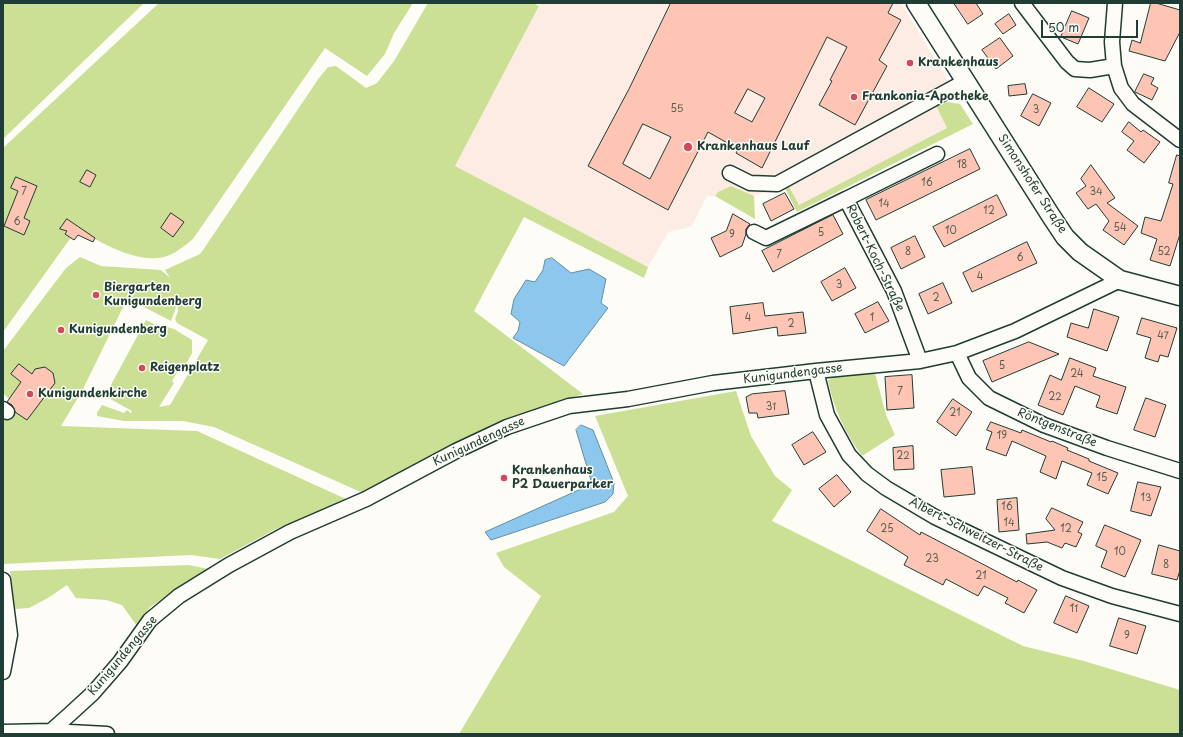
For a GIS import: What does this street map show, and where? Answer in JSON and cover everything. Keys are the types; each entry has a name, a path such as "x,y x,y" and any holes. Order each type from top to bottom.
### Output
{"street":[{"name":"Simonshofer Straße","path":"916,3 1065,237 1080,252 1120,280 1180,296"},
{"path":"1022,3 1067,62 1075,69 1090,70 1114,66"},
{"path":"1115,3 1112,42 1114,66 1121,88 1124,94 1136,106 1180,140"},
{"path":"730,173 750,183 777,184 966,81"},
{"name":"Robert-Koch-Straße","path":"754,232 766,238 937,154"},
{"name":"Robert-Koch-Straße","path":"846,199 894,291 920,361"},
{"name":"Kunigundengasse","path":"51,731 92,693 120,662 150,620 179,596 229,565 290,532 366,499 449,454 507,427 569,406 628,399 713,384 816,370 920,361 957,353 1015,332 1120,280"},
{"name":"Röntgenstraße","path":"957,353 969,378 989,398 1044,425 1107,448 1180,471"},
{"name":"Albert-Schweitzer-Straße","path":"816,370 828,415 849,455 867,474 886,488 935,517 1062,578 1112,596 1180,614"},
{"path":"3,580 10,635 3,672"},
{"path":"3,732 51,731 107,734"}],"shaded area":[{"name":"Krankenhaus Lauf","path":"541,3 901,3 949,82 930,95 947,128 799,205 784,186 754,196 731,186 718,192 715,196 707,196 691,227 668,232 648,267 455,166"}],"green space":[{"path":"3,3 144,3 3,139"},
{"path":"159,3 413,3 394,33 385,54 367,76 325,48 193,239 170,255 159,258 147,258 122,252 77,229 3,332 3,148"},
{"path":"428,3 533,3 539,6 455,166 648,267 644,278 524,217 474,311 583,394 495,423 363,493 214,427 183,421 124,421 97,416 97,413 102,405 124,413 127,410 131,413 132,411 105,396 146,320 160,327 174,329 192,340 192,353 183,370 179,369 172,381 174,383 159,407 170,405 208,340 177,323 175,319 178,311 177,305 171,321 146,308 126,301 82,391 61,426 197,431 348,500 274,530 220,559 191,555 3,564 3,408 10,400 3,393 3,351 66,268 80,257 101,266 161,270 170,278 165,270 200,254 319,78 328,67 336,66 366,88 377,83 394,61"},
{"path":"947,102 960,104 973,124 797,212 784,186 787,183 799,205 947,128 936,106"},
{"path":"731,186 754,196 755,219 715,196 718,192"},
{"path":"875,373 886,415 895,435 862,456 850,439 841,420 833,401 828,381 833,375"},
{"path":"736,391 751,436 775,476 792,490 772,521 1023,646 1084,661 1180,690 1180,734 459,734 541,596 504,567 496,553 614,512 628,496 595,416"},
{"path":"189,565 208,569 150,607 137,626 122,605 106,600 76,598 67,585 48,598 29,608 15,609 10,571"}],"water":[{"path":"552,258 571,273 589,269 606,279 601,303 608,308 564,366 513,338 518,331 520,322 511,314 514,299 526,280 535,282 543,270 545,260"},
{"path":"581,425 593,430 614,483 613,494 605,502 491,540 485,532 592,484 576,430"}],"building":[{"name":"Krankenhaus Lauf","path":"671,3 893,3 888,13 901,20 879,60 887,66 855,125 819,105 832,81 830,80 847,47 827,37 762,168 736,153 738,149 708,132 668,210 588,166 629,89","holes":["748,89 765,98 752,122 735,113","643,124 671,137 650,179 623,164"]},
{"path":"954,3 976,3 983,14 968,24"},
{"path":"1151,3 1180,10 1180,32 1165,61 1129,51 1132,40 1140,43"},
{"path":"1072,11 1089,18 1078,44 1061,37"},
{"path":"1009,14 1016,25 1003,34 995,24"},
{"path":"1000,38 1013,56 996,69 982,50"},
{"path":"1144,74 1154,78 1151,84 1158,88 1152,100 1135,92"},
{"path":"1025,84 1027,94 1009,96 1008,86"},
{"path":"1089,88 1114,104 1102,122 1077,107"},
{"path":"1033,94 1051,103 1039,126 1021,116"},
{"path":"1129,122 1141,132 1143,130 1160,142 1144,163 1127,150 1134,141 1122,132"},
{"path":"970,149 980,169 876,220 866,200"},
{"path":"1177,155 1180,156 1180,234 1170,266 1150,260 1157,239 1141,233 1145,217 1161,221 1173,184 1169,183"},
{"path":"1091,165 1115,198 1107,203 1138,226 1124,245 1103,230 1109,221 1096,204 1088,209 1076,193 1086,186 1081,179"},
{"path":"87,170 96,175 90,187 80,182"},
{"path":"16,177 37,186 24,218 30,221 24,235 4,226 18,191 11,188"},
{"path":"785,193 794,209 771,221 763,204"},
{"path":"997,195 1007,215 944,247 933,227"},
{"path":"171,213 184,222 173,237 161,228"},
{"path":"733,214 750,224 746,229 742,246 720,257 711,238 726,231"},
{"path":"833,215 843,234 773,272 762,251"},
{"path":"67,219 95,238 93,242 78,235 74,240 65,234 67,231 60,229"},
{"path":"915,236 925,257 901,269 891,248"},
{"path":"1027,242 1037,263 972,292 963,273"},
{"path":"845,268 856,288 832,301 821,282"},
{"path":"943,283 952,303 928,314 919,294"},
{"path":"878,302 889,321 865,333 855,314"},
{"path":"763,303 765,316 803,312 806,333 778,336 777,327 733,334 730,307"},
{"path":"1094,309 1119,317 1107,351 1067,337 1071,323 1088,328"},
{"path":"1142,318 1177,328 1168,357 1160,355 1158,362 1145,358 1151,338 1137,334"},
{"path":"1029,342 1059,354 992,382 983,361"},
{"path":"1070,358 1096,368 1093,376 1126,387 1117,414 1096,407 1100,396 1075,386 1063,415 1038,405 1050,375 1061,380"},
{"name":"Kunigundenkirche","path":"19,364 32,374 35,369 45,367 53,373 55,383 27,420 15,412 12,405 7,402 21,382 11,374"},
{"path":"912,375 914,408 887,410 885,377"},
{"path":"785,391 789,414 758,418 757,413 749,413 746,397 752,394"},
{"path":"1146,398 1166,405 1155,437 1134,430"},
{"path":"953,399 972,412 956,436 937,422"},
{"path":"991,422 1021,433 1022,430 1051,442 1052,441 1068,448 1067,450 1089,459 1089,461 1118,473 1108,494 1087,485 1092,473 1062,461 1056,479 1040,472 1046,456 1012,441 1006,456 986,449 992,432 987,430"},
{"path":"813,432 826,452 804,465 792,445"},
{"path":"913,446 914,469 894,470 893,448"},
{"path":"972,467 975,494 944,497 941,470"},
{"path":"837,475 851,492 834,507 819,489"},
{"path":"1138,482 1161,487 1151,516 1131,511"},
{"path":"1017,498 1019,530 999,532 997,500"},
{"path":"1052,508 1083,522 1078,532 1082,534 1076,547 1065,543 1062,548 1047,542 1027,544 1026,534 1055,530 1046,519"},
{"path":"881,509 920,535 921,532 1017,582 1018,580 1037,590 1024,613 1005,603 1008,598 984,586 978,596 946,579 943,585 904,565 908,557 867,531"},
{"path":"1105,525 1141,540 1125,577 1101,567 1107,551 1096,546"},
{"path":"1159,545 1180,551 1180,570 1177,580 1152,574"},
{"path":"1066,596 1089,606 1077,633 1054,623"},
{"path":"1119,618 1146,626 1137,654 1110,646"}],"place":[{"name":"Krankenhaus","path":"910,63"},
{"name":"Frankonia-Apotheke","path":"854,97"},
{"name":"Krankenhaus Lauf","path":"688,147"},
{"name":"Biergarten Kunigundenberg","path":"96,295"},
{"name":"Kunigundenberg","path":"61,330"},
{"name":"Reigenplatz","path":"142,368"},
{"name":"Kunigundenkirche","path":"30,394"},
{"name":"Krankenhaus P2 Dauerparker","path":"504,478"}]}
